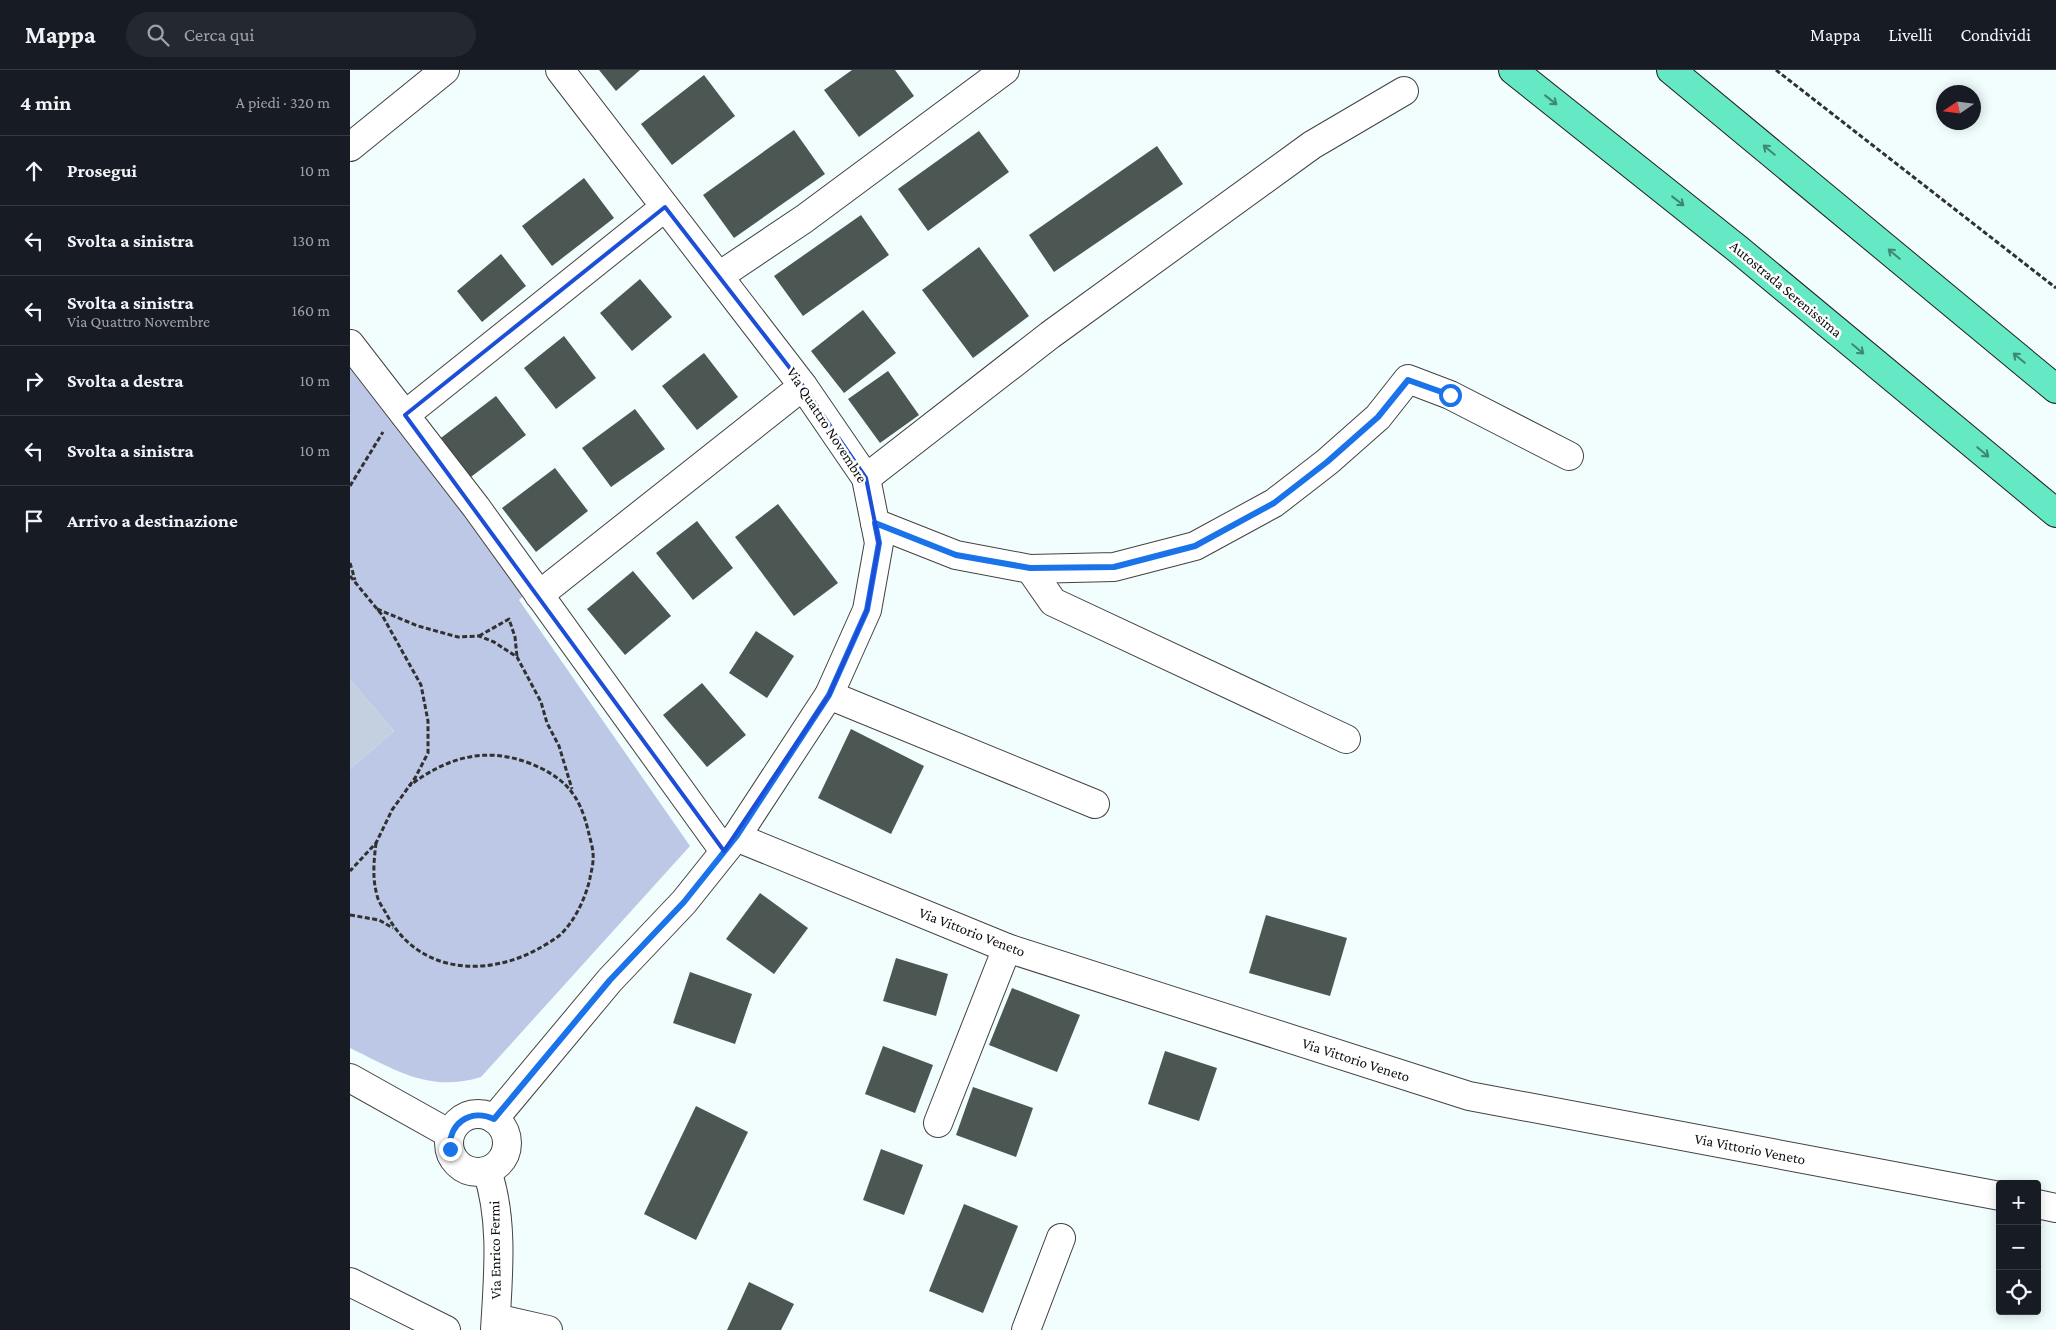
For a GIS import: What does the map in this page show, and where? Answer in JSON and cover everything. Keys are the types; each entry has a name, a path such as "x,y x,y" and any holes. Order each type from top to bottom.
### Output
{"highway":[{"name":"Autostrada Serenissima","path":"1513,70 1739,250 2056,513"},
{"path":"1671,70 2056,389"}],"street":[{"path":"350,147 445,70"},
{"name":"Via Quattro Novembre","path":"494,1119 610,980 684,902 730,844 829,695 867,610 879,543 866,478 803,386 560,70"},
{"path":"719,276 804,219 1006,70"},
{"path":"866,478 1050,335 1312,145 1404,91"},
{"path":"403,413 665,207"},
{"path":"350,344 476,507 539,595 730,844"},
{"path":"875,523 956,555 1030,568 1114,567 1195,546 1274,503 1327,462 1378,417 1408,380 1450,395 1569,456"},
{"path":"539,595 803,386"},
{"path":"1030,568 1053,602 1346,739"},
{"path":"829,695 1095,804"},
{"name":"Via Vittorio Veneto","path":"730,844 1007,948 1469,1096 1996,1195"},
{"path":"938,1123 1007,948"},
{"path":"350,1078 450,1134"},
{"path":"472,1115 486,1116 494,1119 504,1130 506,1140 505,1153 498,1165 487,1171 473,1172 461,1167 450,1149 450,1134 458,1122 472,1115"},
{"name":"Via Enrico Fermi","path":"487,1171 494,1191 498,1228 495,1324"},
{"path":"2041,1205 2056,1208"},
{"path":"1026,1330 1061,1238"},
{"path":"350,1282 446,1330"},
{"path":"495,1324 548,1330"}],"path":[{"path":"1776,70 2056,288"},
{"path":"350,486 356,472 385,428 403,413"},
{"path":"350,476 356,472"},
{"path":"350,563 356,582"},
{"path":"350,576 377,609 421,685 428,721 428,753 409,786 392,810 376,842 350,871"},
{"path":"377,609 418,626 451,635 479,636 494,642 517,656"},
{"path":"350,915 379,920 394,928 415,949 436,960 460,966 480,967 523,957 561,934 587,892 594,860 584,814 572,789 559,746 547,724 541,702 517,656 515,636 509,619 479,636"},
{"path":"409,786 425,774 455,760 478,755 510,756 543,769 572,789"},
{"path":"376,842 374,873 377,896 394,928"}],"highlighted area":[{"path":"665,207 796,376 866,478 879,543 867,610 829,695 724,851 405,415"}],"shaded area":[{"path":"350,360 526,593 519,600 690,846 481,1077 462,1081 429,1081 413,1077 350,1048 350,769 394,731 350,680"},
{"path":"350,680 394,731 350,769"}],"building":[{"path":"599,70 640,70 616,91"},
{"path":"852,70 895,70 914,96 859,137 824,90"},
{"path":"704,75 735,116 672,165 641,124"},
{"path":"794,130 825,174 734,238 703,195"},
{"path":"979,131 1009,172 928,231 898,189"},
{"path":"1157,146 1183,184 1054,272 1029,235"},
{"path":"584,178 614,218 552,266 522,226"},
{"path":"861,215 889,255 803,316 774,276"},
{"path":"979,247 1029,316 973,358 922,290"},
{"path":"501,254 526,286 482,322 457,291"},
{"path":"640,279 672,317 632,351 600,313"},
{"path":"863,310 896,353 844,393 811,351"},
{"path":"564,336 596,378 556,409 524,368"},
{"path":"704,353 738,397 697,430 662,386"},
{"path":"888,371 919,415 880,443 848,399"},
{"path":"496,396 526,435 463,483 433,444"},
{"path":"635,409 665,449 611,487 582,448"},
{"path":"555,468 588,511 536,552 502,508"},
{"path":"778,504 838,583 794,616 735,537"},
{"path":"697,521 733,568 693,600 656,553"},
{"path":"633,571 671,616 625,655 587,609"},
{"path":"756,631 794,656 767,698 729,673"},
{"path":"702,683 746,735 707,767 663,715"},
{"path":"851,729 924,766 891,834 818,798"},
{"path":"760,893 808,928 774,974 726,939"},
{"path":"1266,915 1347,938 1330,996 1249,973"},
{"path":"896,958 948,974 936,1016 883,1001"},
{"path":"690,972 752,994 735,1044 673,1023"},
{"path":"1012,988 1080,1015 1057,1072 989,1045"},
{"path":"883,1046 933,1065 915,1113 865,1094"},
{"path":"1165,1051 1217,1068 1199,1121 1148,1104"},
{"path":"973,1087 1033,1108 1016,1157 956,1135"},
{"path":"696,1106 748,1132 696,1240 644,1214"},
{"path":"881,1149 923,1165 904,1215 863,1200"},
{"path":"964,1204 1018,1226 983,1313 929,1291"},
{"path":"749,1282 794,1304 781,1330 727,1330"}],"route":[{"path":"450,1149 450,1134 458,1122 472,1115 486,1116 494,1119 610,980 684,902 736,837 829,695 867,610 879,543 875,523 956,555 1030,568 1114,567 1195,546 1274,503 1327,462 1378,417 1408,380 1450,395"}]}
